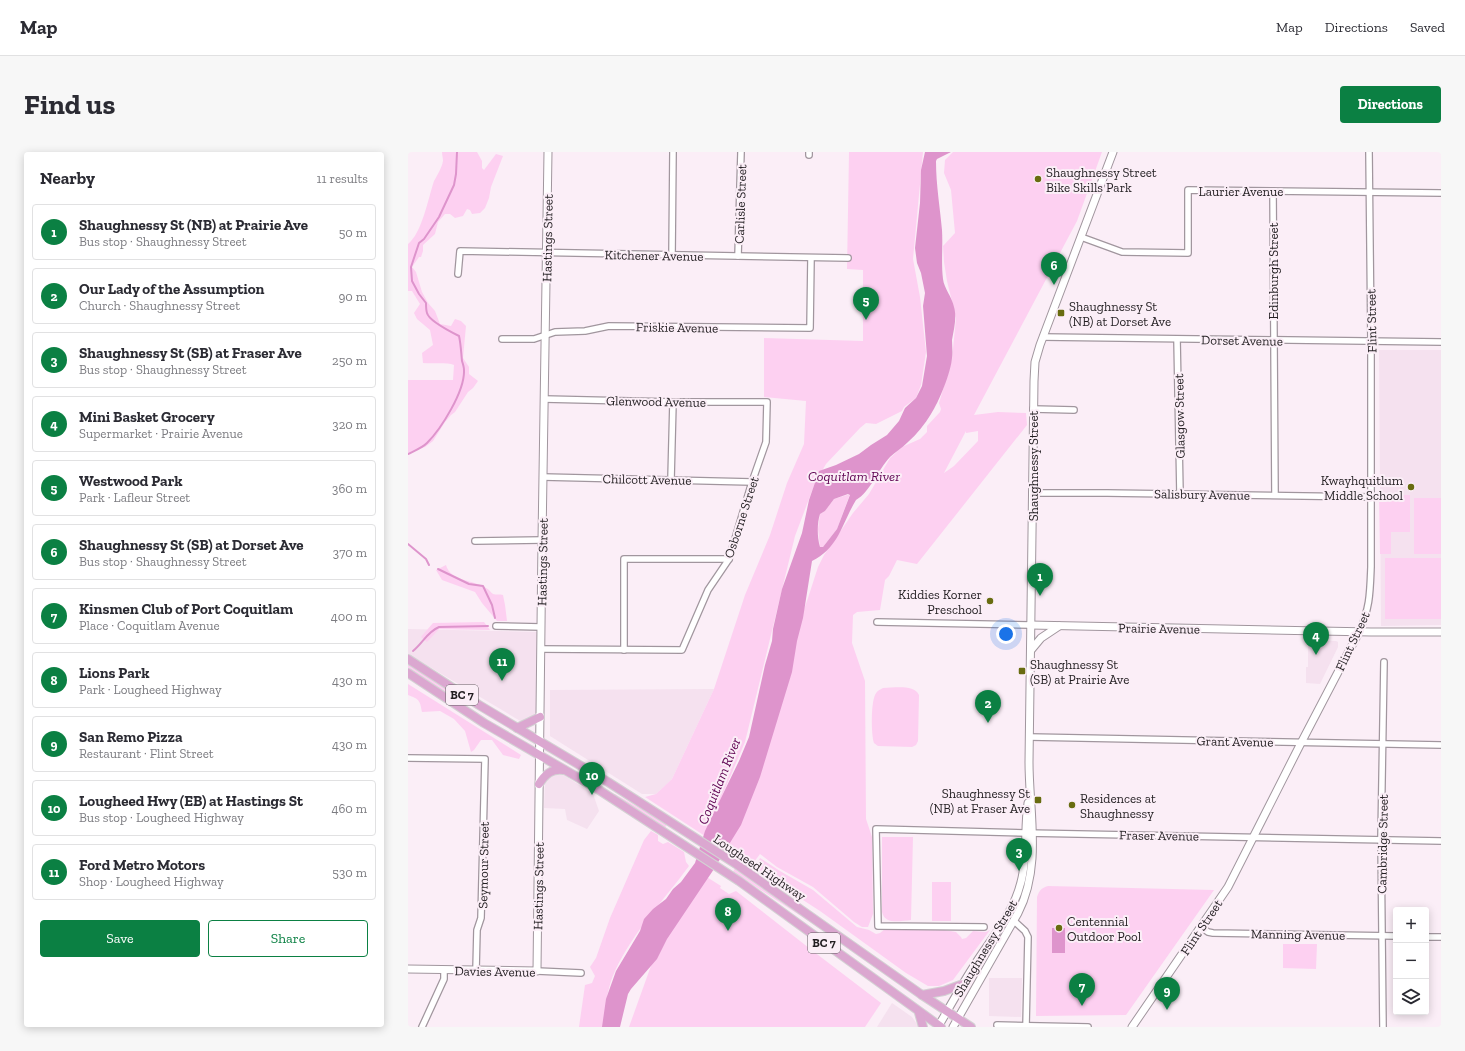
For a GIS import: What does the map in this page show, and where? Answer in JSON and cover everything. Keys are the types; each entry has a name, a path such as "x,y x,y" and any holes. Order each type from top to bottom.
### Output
{"main road":[{"name":"Hastings Street","path":"537,971 540,649 548,152"},
{"name":"Shaughnessy Street","path":"953,1027 1024,902 1030,880 1030,625 1035,362 1043,337 1113,152"},
{"name":"Prairie Avenue","path":"1030,625 1359,632 1441,632"},
{"path":"1031,650 1041,638 1060,625"},
{"name":"Flint Street","path":"1132,1027 1228,887 1300,743 1359,632"},
{"name":"Lougheed Highway","path":"408,659 479,706 608,782 736,864 922,995 971,1027"},
{"name":"Lougheed Highway","path":"408,674 484,723 567,771 667,833 729,874 939,1027"},
{"path":"517,728 540,718"},
{"path":"539,784 544,776 550,772 557,770 567,771"},
{"name":"Shaughnessy Street","path":"939,1027 963,984 1015,901 1023,873 1029,833"},
{"name":"Davies Avenue","path":"408,969 537,971"},
{"path":"922,995 944,991 963,984"},
{"path":"920,1012 923,1027"}],"street":[{"path":"672,255 673,152"},
{"name":"Carlisle Street","path":"738,256 741,152"},
{"name":"Flint Street","path":"1359,632 1366,617 1370,599 1370,152"},
{"name":"Laurier Avenue","path":"1081,237 1122,252 1188,253 1188,190 1441,192"},
{"name":"Edinburgh Street","path":"1272,191 1275,495"},
{"name":"Kitchener Avenue","path":"458,274 460,251 848,258"},
{"name":"Friskie Avenue","path":"502,339 534,339 555,332 585,331 609,326 810,328 811,258"},
{"name":"Dorset Avenue","path":"1043,337 1441,342"},
{"name":"Glasgow Street","path":"1177,339 1180,494"},
{"name":"Glenwood Avenue","path":"544,400 767,402"},
{"path":"671,479 673,402"},
{"name":"Osborne Street","path":"540,649 682,650 708,590 729,559 752,482 766,442 767,402"},
{"path":"1033,409 1074,410"},
{"name":"Chilcott Avenue","path":"543,477 752,482"},
{"name":"Salisbury Avenue","path":"1032,493 1371,497"},
{"path":"475,541 542,540"},
{"path":"624,650 624,559 729,559"},
{"name":"Prairie Avenue","path":"877,622 1030,625"},
{"path":"496,626 541,627"},
{"name":"Cambridge Street","path":"1383,1027 1381,840 1384,662"},
{"name":"Grant Avenue","path":"1030,738 1441,745"},
{"name":"Seymour Street","path":"408,758 485,759 481,918 476,930 476,970"},
{"name":"Fraser Avenue","path":"984,927 878,926 876,828 1029,833 1441,841"},
{"path":"1014,921 1025,931 1028,938 1026,1026"},
{"name":"Manning Avenue","path":"1201,927 1208,932 1213,933 1393,936"},
{"path":"1429,937 1441,937"},
{"path":"422,1027 444,979 444,970"},
{"name":"Davies Avenue","path":"537,971 581,973"},
{"path":"996,1025 1088,1027"}],"shaded area":[{"path":"442,152 477,152 482,161 482,168 484,170 496,154 503,156 485,208 480,213 472,214 470,210 467,209 463,216 455,218 450,214 445,214 438,222 435,234 423,245 421,257 419,257 412,267 416,272 422,292 428,303 435,311 440,324 451,326 455,319 461,321 466,326 463,358 469,367 469,374 478,381 468,392 455,412 445,422 433,441 425,447 408,453 408,380 453,380 454,365 423,363 422,353 433,345 430,330 417,319 414,313 420,304 412,291 408,291 408,244 413,239 421,224 434,181 443,160"},
{"path":"849,152 923,152 913,259 920,297 926,352 921,385 916,398 904,407 902,411 876,424 866,423 860,428 826,464 815,483 795,536 745,742 705,836 645,797 656,794 672,779 714,689 745,595 770,535 787,483 804,444 806,401 764,397 764,338 863,341 863,270 847,269"},
{"path":"953,152 1102,152 1077,221 974,415 998,412 1026,413 1027,425 917,564 897,560 889,576 885,580 880,610 857,612 853,615 852,643 865,681 866,819 872,837 873,914 868,927 862,927 813,887 777,867 760,854 754,862 749,865 723,848 818,567 824,555 853,513 869,494 890,458 902,447 920,439 927,432 927,426 941,409 939,403 952,359 956,318 944,262 943,246 955,233 951,190 944,173 945,160","holes":["966,431 966,433 978,431 978,441 954,466 944,473"]},
{"name":"Kwayhquitlum Middle School","path":"1379,350 1441,350 1441,625 1381,626"},
{"path":"850,494 837,529 823,547 820,547 818,529 820,514 825,511 834,499"},
{"path":"1379,495 1410,495 1410,532 1391,532 1391,554 1380,554"},
{"path":"1414,498 1441,498 1441,554 1414,554"},
{"path":"1385,558 1441,558 1441,619 1385,619"},
{"path":"446,565 448,570 457,577 481,585 493,594 503,595 507,621 497,621 475,592 442,580 436,570"},
{"path":"484,622 490,630 439,629 427,642 421,637 433,623"},
{"path":"408,629 537,632 536,712 532,719 522,722 408,654"},
{"path":"1308,640 1338,642 1338,647 1320,684 1306,683 1306,667 1308,667"},
{"path":"408,664 449,691 448,694 408,669"},
{"path":"408,684 521,755 519,759 503,755 492,740 481,740 471,752 465,731 454,719 440,711 422,712 421,705 418,700 408,695"},
{"path":"883,688 908,688 913,689 919,695 918,741 916,745 912,747 878,746 874,743 872,726 873,705 876,694"},
{"path":"714,689 672,779 656,794 642,794 550,736 550,690"},
{"path":"550,775 564,775 593,794 599,811 587,829 567,820 565,809 544,808 545,782"},
{"path":"615,794 667,824 665,828 614,795"},
{"path":"651,831 658,835 658,841 663,844 668,842 684,852 686,862 689,866 649,917 622,957 608,991 604,1027 579,1027 585,985 592,983 595,976 590,967 596,958 610,918 644,840"},
{"path":"882,837 913,837 911,920 890,921 886,919 882,912"},
{"path":"760,858 813,890 857,927 869,930 876,934 885,929 944,930 956,932 962,939 966,938 973,931 986,932 990,930 953,980 939,986 928,986 906,973 820,911 752,867 757,864"},
{"path":"735,868 830,934 830,935 733,872"},
{"path":"702,874 721,886 720,888 729,894 736,891 881,1003 865,1027 629,1027 652,963"},
{"path":"932,882 951,882 951,921 932,921"},
{"path":"1048,886 1214,890 1126,1015 1036,1016 1037,897 1041,890"},
{"path":"1283,944 1317,944 1316,969 1283,968"},
{"path":"989,978 1022,978 1021,1017 989,1016"},
{"path":"892,1003 912,1017 919,1027 877,1027"}],"water":[{"name":"Coquitlam River","path":"925,152 951,152 937,159 936,161 937,187 942,230 943,279 955,311 951,364 944,387 929,418 918,432 886,462 866,492 856,500 834,542 821,556 812,561 803,618 797,641 792,672 760,777 741,825 712,872 667,939 657,959 628,994 620,1027 602,1027 606,999 616,971 640,931 644,919 653,909 666,899 695,863 705,831 749,737 765,665 772,641 773,629 782,589 802,533 809,500 819,471 859,454 887,435 899,421 905,408 916,398 922,386 927,356 923,306 925,293 921,273 917,263 915,248 920,203 921,170","holes":["848,494 850,495 837,529 823,547 820,547 818,539 818,522 820,514 825,511 834,499"]},
{"path":"1052,928 1065,928 1065,953 1052,953"}],"waterway":[{"path":"408,454 425,445 439,429 456,399 463,379 464,369 459,336 441,326 429,316 426,311 426,303 412,281 411,267 419,243 424,239 439,217 454,185 457,152"},
{"path":"408,544 426,559 429,565"},
{"path":"438,569 469,584 483,586 492,605 495,618"},
{"path":"413,651 431,632 439,627 488,626"}],"place":[{"name":"Shaughnessy Street Bike Skills Park","path":"1038,179"},
{"name":"Shaughnessy St (SB) at Dorset Ave","path":"1054,285"},
{"name":"Shaughnessy St (NB) at Dorset Ave","path":"1061,313"},
{"name":"Westwood Park","path":"866,320"},
{"name":"Kwayhquitlum Middle School","path":"1411,487"},
{"name":"Shaughnessy St (NB) at Prairie Ave","path":"1040,596"},
{"name":"Kiddies Korner Preschool","path":"990,601"},
{"name":"Mini Basket Grocery","path":"1316,655"},
{"name":"Shaughnessy St (SB) at Prairie Ave","path":"1022,671"},
{"name":"Ford Metro Motors","path":"502,681"},
{"name":"Our Lady of the Assumption","path":"988,723"},
{"name":"Lougheed Hwy (EB) at Hastings St","path":"592,795"},
{"name":"Shaughnessy St (NB) at Fraser Ave","path":"1038,800"},
{"name":"Residences at Shaughnessy","path":"1072,805"},
{"name":"Shaughnessy St (SB) at Fraser Ave","path":"1019,871"},
{"name":"Centennial Outdoor Pool","path":"1059,928"},
{"name":"Lions Park","path":"728,931"},
{"name":"Kinsmen Club of Port Coquitlam","path":"1082,1006"},
{"name":"San Remo Pizza","path":"1167,1010"}]}
